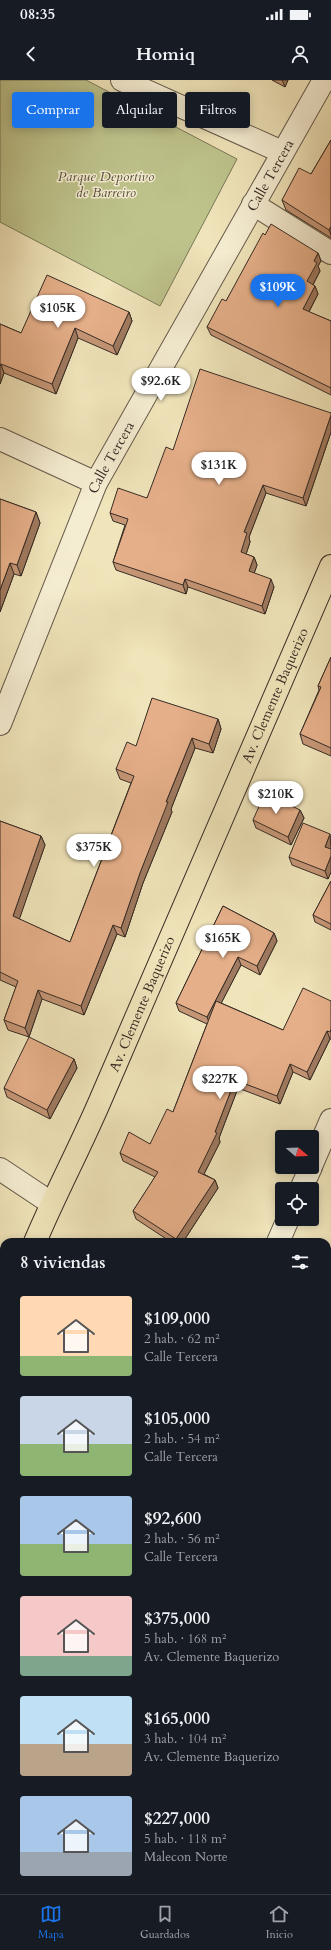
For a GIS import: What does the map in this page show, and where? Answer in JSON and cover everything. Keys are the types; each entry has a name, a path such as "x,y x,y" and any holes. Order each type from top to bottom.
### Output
{"highway":[{"name":"Av. Clemente Baquerizo","path":"37,1238 51,1203 102,1097 231,792 331,566"}],"street":[{"path":"122,80 282,152"},
{"name":"Calle Tercera","path":"0,724 96,483 324,80"},
{"path":"253,204 331,253"},
{"path":"0,438 96,483"},
{"path":"319,1148 331,1120"},
{"path":"0,1169 51,1203"},
{"path":"280,1238 285,1226"}],"green space":[{"name":"Parque Deportivo de Barreiro","path":"0,80 86,80 109,92 102,92 102,128 177,128 237,159 160,306 0,222"}],"building":[{"path":"331,140 331,226 329,230 282,200 299,168 311,174"},
{"path":"271,224 318,253 314,261 317,263 307,281 315,286 303,309 331,321 331,388 207,327 222,299 226,301 263,233 265,235"},
{"path":"47,275 129,312 113,346 75,328 52,384 1,364 0,366 0,324 21,333"},
{"path":"200,369 331,413 303,498 263,485 244,532 247,533 241,552 254,557 249,571 271,579 262,606 185,579 183,585 113,562 128,519 110,513 118,488 147,498 166,447 173,450"},
{"path":"0,499 36,512 17,565 10,563 0,590"},
{"path":"331,657 331,748 300,734 321,687 318,686"},
{"path":"152,698 218,719 209,744 192,738 166,802 168,802 140,873 121,928 113,925 81,1006 38,990 25,1028 4,1020 18,981 0,972 0,821 41,836 13,916 70,942 134,776 116,769 127,742 136,746"},
{"path":"265,793 300,810 288,837 253,820"},
{"path":"303,823 330,834 325,847 331,849 331,856 325,871 289,857"},
{"path":"331,881 331,924 313,915"},
{"path":"223,906 274,933 257,966 238,957 207,1017 176,1003"},
{"path":"303,988 331,1001 330,1032 327,1031 307,1072 290,1064 277,1096 235,1080 215,1132 217,1133 198,1172 215,1180 177,1238 133,1211 158,1172 120,1153 129,1132 150,1144 167,1109 173,1112 216,1001 283,1030"},
{"path":"29,1037 74,1059 47,1110 4,1088"}]}
